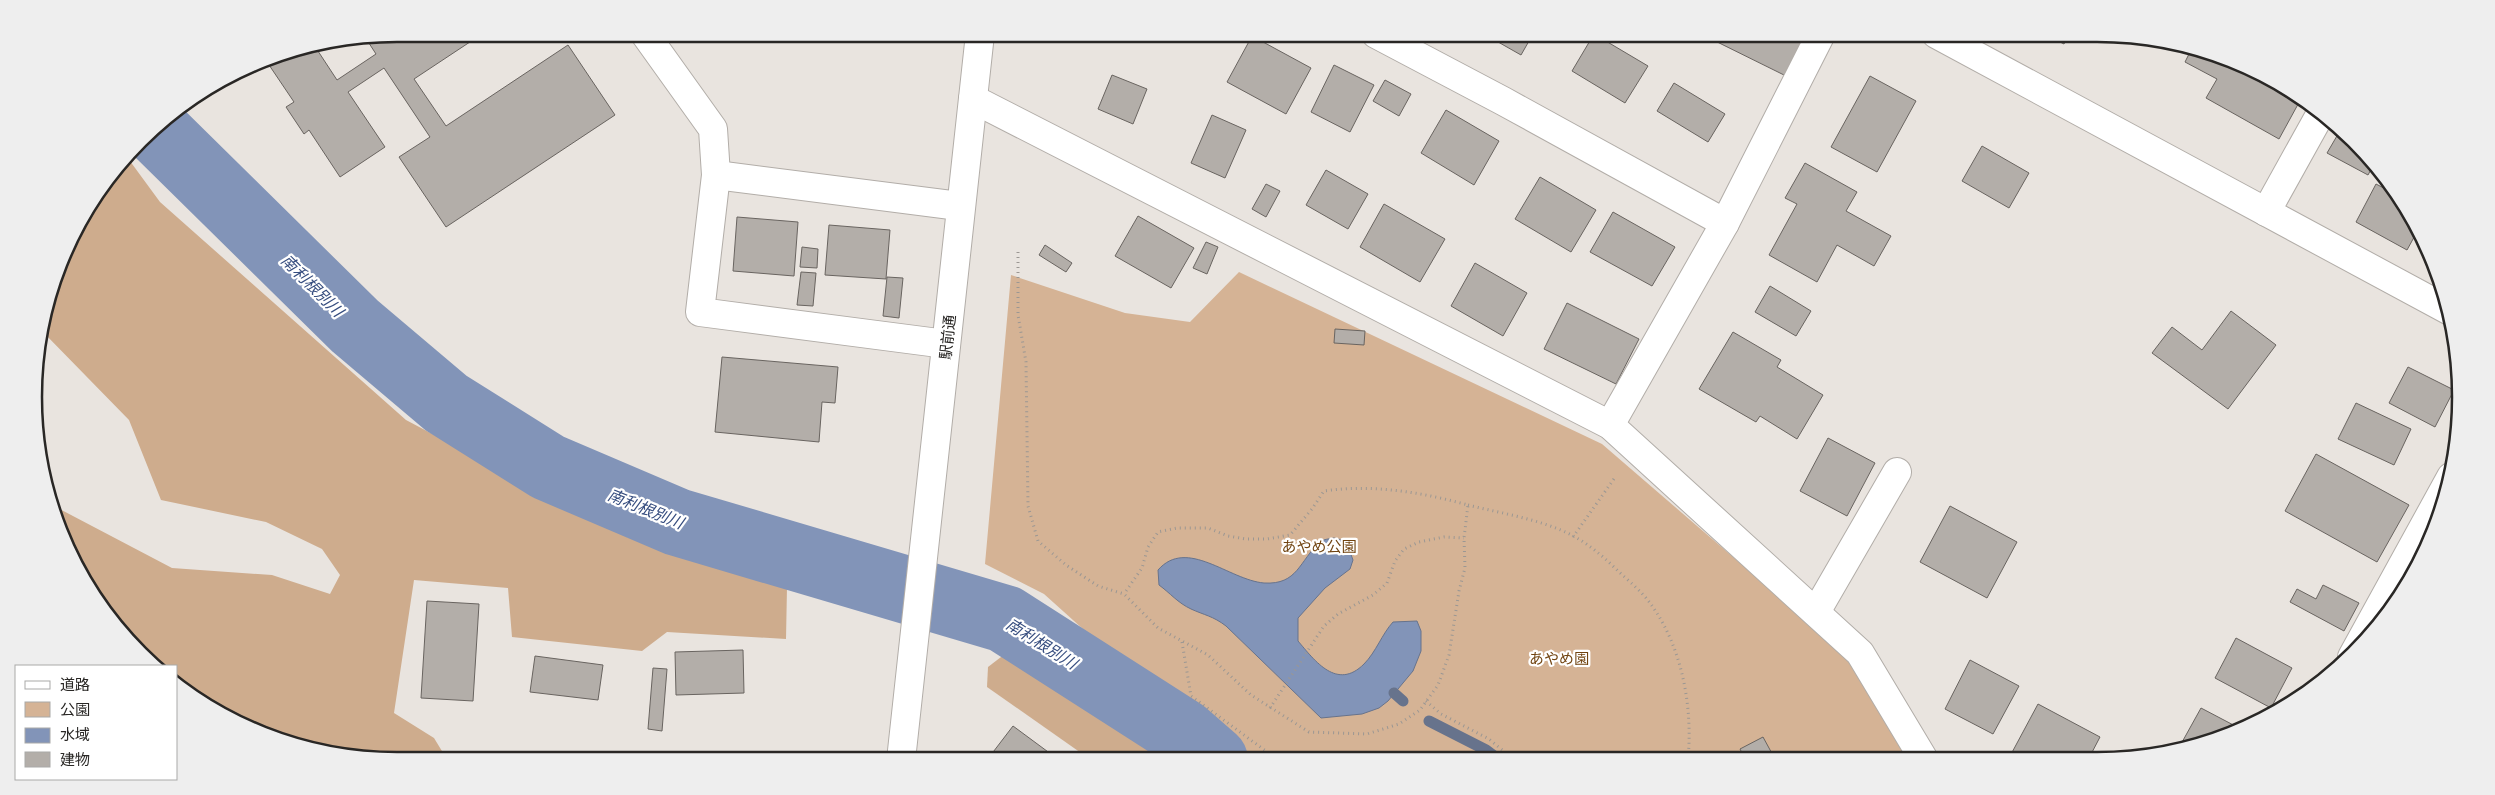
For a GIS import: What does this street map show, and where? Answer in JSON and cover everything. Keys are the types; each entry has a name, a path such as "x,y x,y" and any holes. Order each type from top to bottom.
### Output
{"street":[{"path":"651,42 713,129 716,175 700,312 946,344"},
{"name":"駅前通","path":"901,752 925,550 959,206 979,42"},
{"path":"1391,42 1725,223"},
{"path":"1610,425 1725,223 1817,42"},
{"path":"1951,42 2440,306"},
{"path":"973,99 1610,425 1860,653 1919,752"},
{"path":"2266,212 2318,119"},
{"path":"716,175 959,206"},
{"path":"1816,612 1897,472"},
{"path":"2368,627 2436,504"}],"path":[{"path":"1018,252 1018,315 1026,362 1028,506 1038,541 1066,565 1098,586 1124,594 1158,628 1208,655 1251,695 1309,732 1367,734 1399,724 1420,710 1438,685 1449,655 1458,591 1465,568 1464,538 1468,504"},
{"path":"1573,537 1635,448"},
{"path":"1124,594 1142,568 1148,547 1158,532 1177,528 1208,528 1228,536 1246,539 1267,539 1290,535 1312,510 1324,492 1343,488 1389,490 1443,498 1532,520 1573,537 1596,550 1650,602 1665,626 1680,664 1688,713 1688,752"},
{"path":"1270,708 1314,645 1324,626 1338,614 1373,595 1387,583 1395,561 1404,549 1418,542 1444,537 1464,538"},
{"path":"1182,641 1191,696 1267,752"},
{"path":"1426,701 1441,714 1489,739 1505,752"}],"green space":[{"name":"あやめ公園","path":"1239,272 1602,444 1849,657 1904,752 1233,752 1113,656 1044,594 985,564 1011,275 1125,313 1190,322"}],"shaded area":[{"path":"131,163 160,202 406,420 627,537 787,587 786,639 667,632 642,651 512,637 508,588 414,580 394,713 434,738 443,752 374,752 328,746 283,734 240,716 200,693 178,676 178,665 164,665 146,649 102,595 79,555 60,509 172,568 272,575 330,594 340,575 322,549 266,522 161,500 129,420 48,337 61,283 79,240 102,200"},
{"path":"1022,641 1158,705 1219,752 1080,752 987,687 988,667"}],"water":[{"path":"1334,538 1346,541 1353,560 1350,569 1325,588 1298,618 1298,641 1312,657 1327,670 1345,675 1354,672 1364,664 1393,622 1417,621 1421,631 1421,651 1413,671 1388,701 1379,708 1362,714 1321,718 1226,626 1213,618 1186,607 1159,585 1158,570 1169,561 1182,558 1209,563 1251,580 1275,583 1291,576 1321,541"}],"building":[{"path":"470,42 414,79 446,126 568,45 615,115 446,227 399,157 430,137 384,68 348,92 385,147 340,177 309,130 304,134 286,107 294,102 270,67 318,52 337,80 376,54 369,44"},
{"path":"1249,42 1263,42 1311,68 1286,114 1227,82"},
{"path":"1498,42 1528,42 1521,55"},
{"path":"1589,42 1608,42 1648,66 1625,103 1572,71"},
{"path":"1717,42 1803,42 1786,76"},
{"path":"2189,55 2212,61 2255,79 2298,104 2279,139 2206,98 2217,79 2185,62"},
{"path":"1334,65 1374,85 1350,132 1311,112"},
{"path":"1112,75 1147,89 1133,124 1098,109"},
{"path":"1870,76 1916,101 1877,172 1831,147"},
{"path":"1385,80 1411,94 1399,116 1373,101"},
{"path":"1674,83 1725,114 1708,142 1657,111"},
{"path":"1446,110 1499,141 1474,185 1421,153"},
{"path":"1212,115 1246,130 1225,178 1191,163"},
{"path":"2337,136 2370,171 2368,175 2327,153"},
{"path":"1982,146 2029,173 2009,208 1962,181"},
{"path":"1805,163 1857,192 1846,211 1891,236 1874,266 1837,245 1817,282 1769,255 1797,204 1785,198"},
{"path":"1326,170 1368,194 1348,229 1306,205"},
{"path":"1540,177 1596,210 1571,252 1515,219"},
{"path":"1266,184 1280,191 1266,217 1252,209"},
{"path":"2376,184 2384,188 2393,200 2414,237 2407,250 2356,222"},
{"path":"1384,204 1445,239 1420,282 1360,247"},
{"path":"1613,212 1675,247 1652,286 1590,252"},
{"path":"1138,216 1194,248 1171,288 1115,256"},
{"path":"737,217 798,222 794,276 733,271"},
{"path":"829,225 890,230 886,279 825,275"},
{"path":"1206,242 1218,247 1207,274 1193,268"},
{"path":"1045,245 1072,263 1066,272 1039,255"},
{"path":"802,247 818,249 817,268 800,267"},
{"path":"1475,263 1527,293 1503,336 1451,306"},
{"path":"801,272 816,273 813,306 797,305"},
{"path":"887,277 903,278 899,318 883,316"},
{"path":"1770,286 1811,311 1796,336 1755,312"},
{"path":"1567,303 1639,339 1616,384 1544,349"},
{"path":"2231,311 2276,345 2228,409 2152,353 2172,327 2202,350"},
{"path":"1335,329 1365,331 1364,345 1334,343"},
{"path":"1733,332 1781,360 1777,367 1823,395 1797,439 1760,416 1756,422 1699,389"},
{"path":"722,357 838,367 835,403 822,402 819,442 715,432"},
{"path":"2408,367 2452,389 2452,394 2435,427 2389,403"},
{"path":"2356,403 2411,429 2394,465 2338,439"},
{"path":"1828,438 1875,463 1847,516 1800,491"},
{"path":"2316,454 2409,505 2377,562 2285,511"},
{"path":"1950,506 2017,542 1987,598 1920,562"},
{"path":"2323,585 2359,603 2344,631 2290,602 2297,589 2316,599"},
{"path":"427,601 479,604 473,701 421,698"},
{"path":"2236,638 2292,668 2270,708 2215,678"},
{"path":"743,650 744,693 676,695 675,652"},
{"path":"535,656 603,665 598,700 530,692"},
{"path":"1970,660 2019,686 1993,734 1945,709"},
{"path":"653,668 667,669 662,731 648,729"},
{"path":"2038,704 2100,737 2092,752 2012,752"},
{"path":"2201,708 2233,725 2212,734 2182,742"},
{"path":"1013,726 1048,752 993,752"},
{"path":"1763,737 1771,752 1742,752 1740,749"}],"waterway":[{"name":"南利根別川","path":"160,134 355,326 446,403 548,467 677,522 1005,619 1183,733 1205,752"},
{"path":"1394,693 1403,701"},
{"path":"1429,721 1489,752"}],"park label":[{"name":"あやめ園","path":"1559,658"}]}
